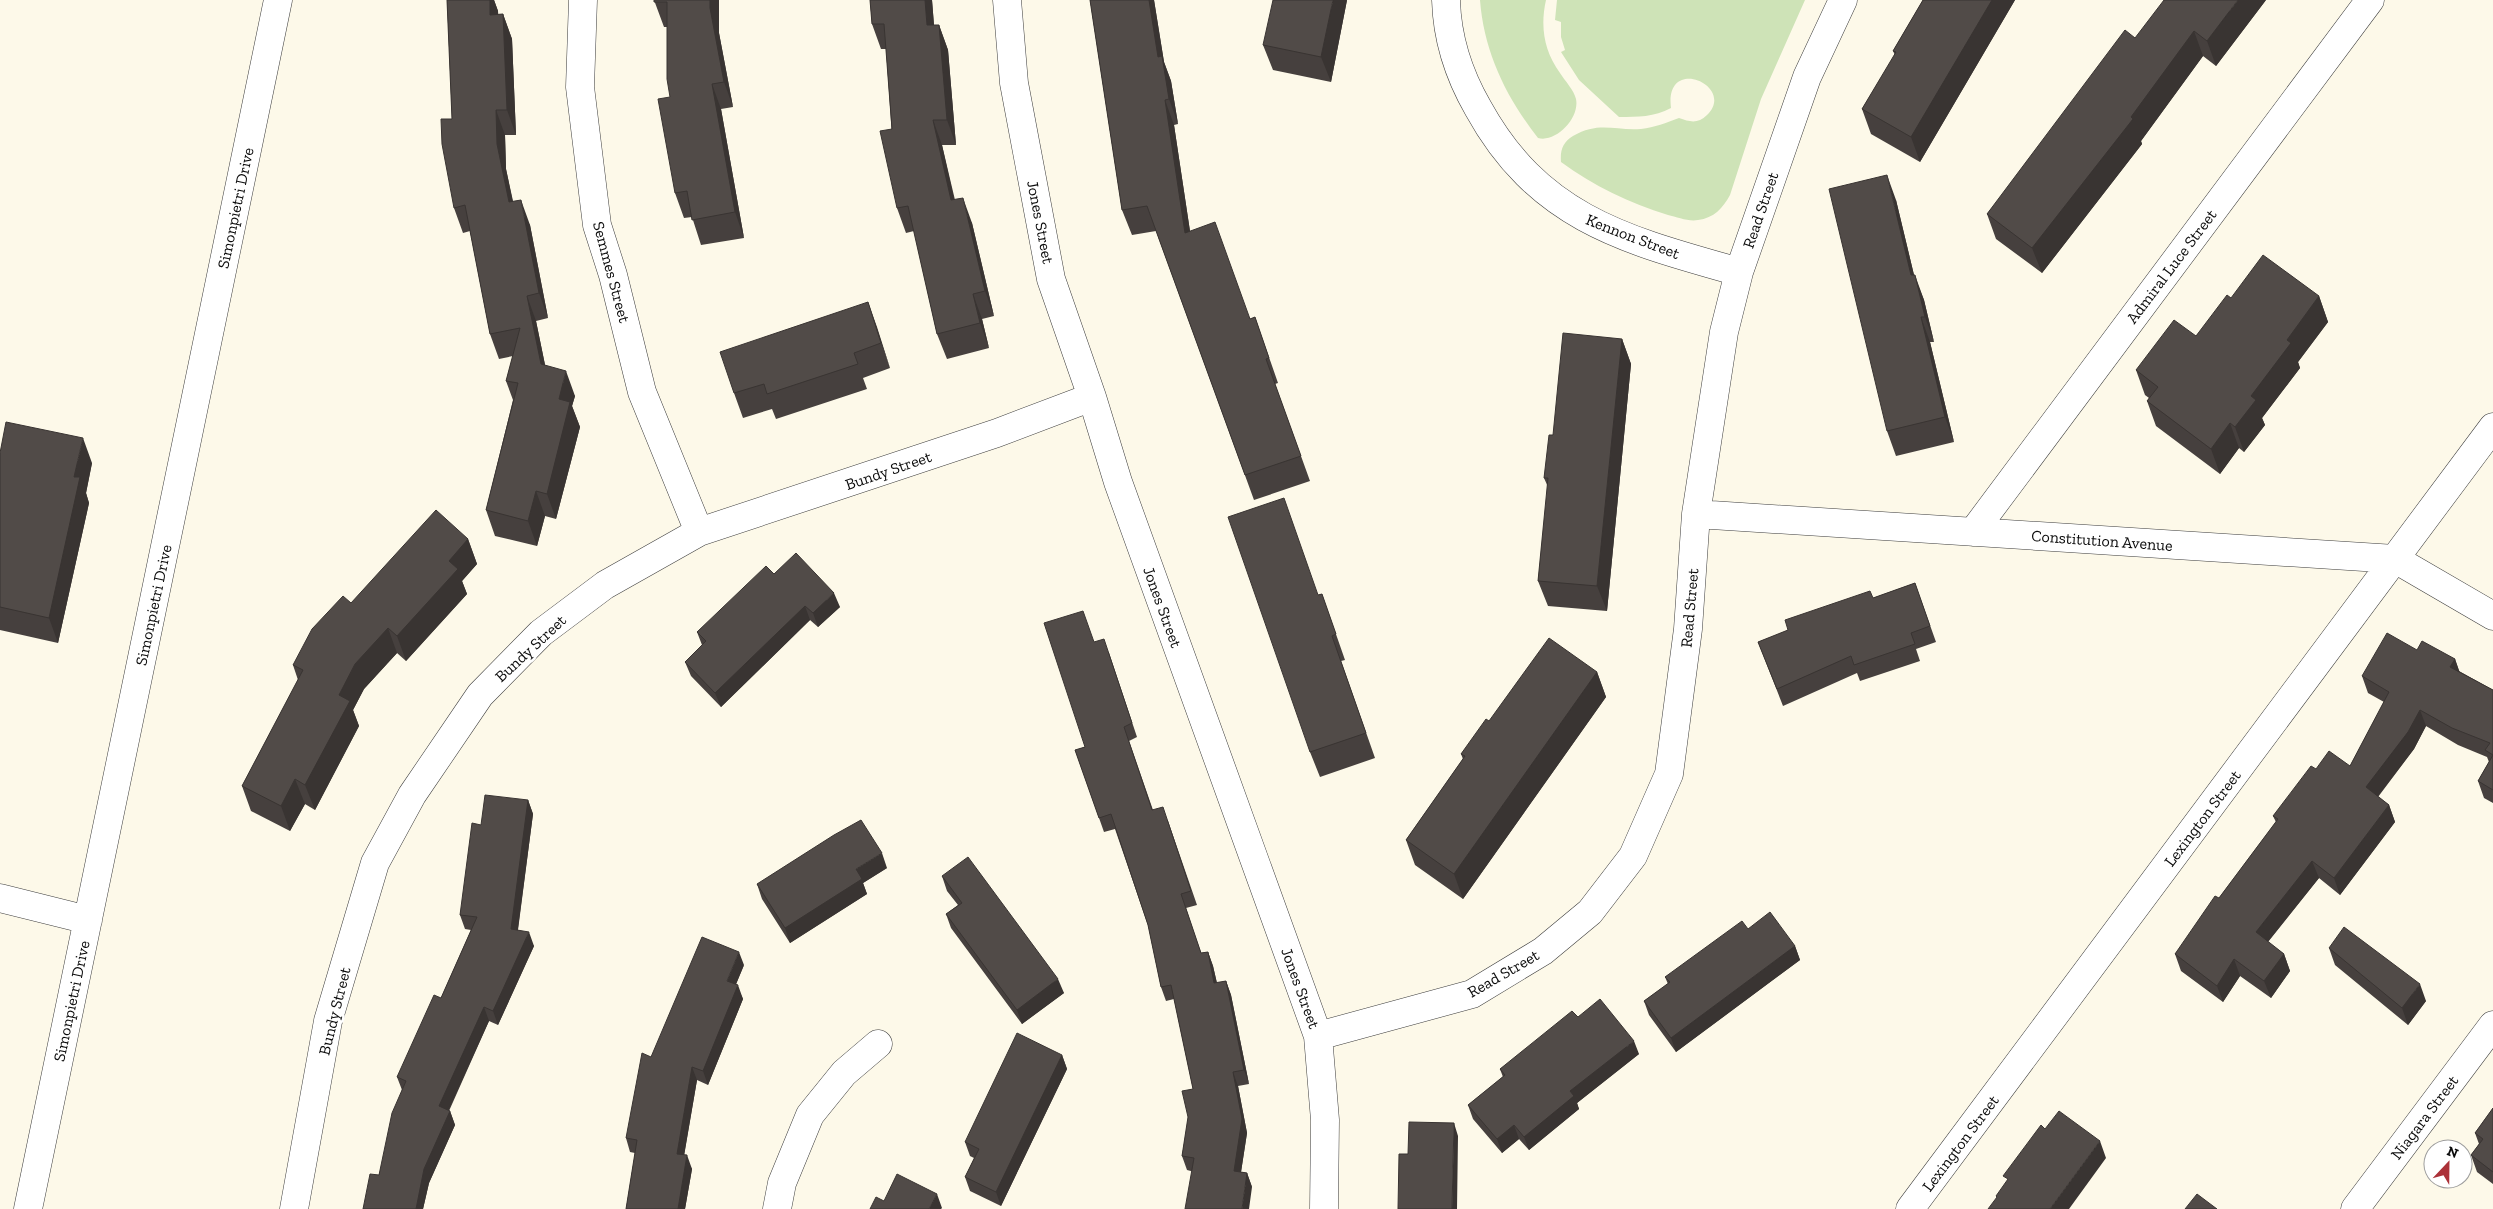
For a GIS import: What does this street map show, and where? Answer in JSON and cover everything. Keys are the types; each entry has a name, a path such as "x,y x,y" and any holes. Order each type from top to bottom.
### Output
{"street":[{"name":"Simonpietri Drive","path":"28,1209 278,0"},
{"name":"Semmes Street","path":"583,0 580,87 597,224 613,274 642,392 699,532"},
{"name":"Jones Street","path":"1007,0 1014,82 1052,278 1122,492 1318,1036 1325,1120 1324,1209"},
{"name":"Kennon Street","path":"1446,0 1446,16 1454,56 1471,96 1493,135 1530,178 1554,200 1588,221 1649,246 1739,272"},
{"name":"Read Street","path":"1318,1036 1472,994 1543,951 1590,912 1633,856 1669,774 1688,629 1696,514 1724,332 1739,272 1806,77 1843,0"},
{"name":"Admiral Luce Street","path":"1973,532 2370,0"},
{"name":"Bundy Street","path":"294,1209 328,1020 375,863 412,795 480,695 541,633 605,585 699,532 997,433 1092,397"},
{"name":"Lexington Street","path":"1910,1209 2493,427"},
{"name":"Constitution Avenue","path":"1696,514 2395,559 2493,616"},
{"path":"0,898 88,920"},
{"name":"Niagara Street","path":"2356,1209 2493,1024"},
{"path":"777,1209 782,1183 810,1115 844,1073 878,1044"}],"green space":[{"path":"1480,0 1546,0 1543,20 1547,47 1555,65 1576,99 1574,114 1570,121 1565,128 1552,137 1538,138 1516,106 1498,73 1486,38"},
{"path":"1557,0 1805,0 1761,99 1730,195 1717,212 1704,219 1694,220 1668,215 1612,193 1586,179 1561,162 1561,154 1565,144 1570,138 1582,131 1599,128 1641,129 1679,118 1697,121 1707,115 1714,104 1713,94 1707,86 1698,80 1687,79 1678,82 1672,92 1671,108 1652,115 1619,117 1579,80 1561,52 1565,50 1561,37 1561,22 1555,20"}],"building":[{"path":"447,0 490,0 490,15 503,14 507,110 496,110 497,144 509,202 521,200 539,293 527,296 541,364 566,371 559,399 570,402 547,494 536,491 528,521 486,510 518,383 506,381 520,328 490,334 465,205 454,208 442,144 441,119 452,119"},
{"path":"654,0 710,0 724,82 712,84 735,212 692,220 687,191 675,193 658,99 670,97 667,79 667,2 654,2"},
{"path":"870,0 925,0 927,25 939,25 947,120 933,120 951,200 963,198 985,291 973,294 980,323 937,334 908,206 897,208 880,131 892,129 884,24 872,24"},
{"path":"1090,0 1149,0 1158,57 1162,56 1169,99 1165,100 1185,233 1215,222 1250,319 1255,317 1269,358 1266,359 1301,456 1245,475 1147,206 1122,210"},
{"path":"1273,0 1333,0 1321,57 1263,45"},
{"path":"1923,0 1992,0 1911,137 1862,109 1896,52 1893,51"},
{"path":"2164,0 2238,0 2207,41 2194,31 2131,117 2133,119 2032,248 1987,214 2125,30 2135,38"},
{"path":"1887,175 1911,275 1915,275 1925,317 1921,317 1945,417 1887,431 1829,189"},
{"path":"2263,255 2319,296 2287,340 2291,343 2251,396 2256,400 2235,427 2230,423 2211,449 2147,401 2158,387 2136,370 2174,320 2196,336 2227,295 2231,298"},
{"path":"868,302 881,343 854,353 858,364 767,394 764,384 734,393 720,352"},
{"path":"1563,333 1622,339 1597,586 1538,581 1548,478 1544,478 1549,435 1553,435"},
{"path":"6,422 83,438 74,477 80,477 49,618 0,607 0,453"},
{"path":"1284,498 1318,595 1322,594 1336,634 1332,636 1366,733 1310,752 1228,517"},
{"path":"436,510 468,539 449,561 458,569 397,636 388,628 355,664 339,695 350,701 305,785 295,779 281,806 242,786 303,670 293,665 312,629 343,596 351,603"},
{"path":"796,553 834,593 813,613 805,606 715,693 685,662 706,641 697,632 766,566 774,574"},
{"path":"1915,583 1930,626 1911,633 1915,644 1854,665 1851,656 1777,689 1758,642 1788,630 1785,620 1870,591 1873,598"},
{"path":"1083,611 1094,642 1104,639 1132,723 1124,727 1152,810 1163,807 1191,891 1181,894 1201,953 1208,952 1214,983 1226,981 1244,1070 1233,1072 1242,1119 1234,1171 1247,1173 1242,1209 1185,1209 1194,1158 1182,1156 1188,1117 1182,1091 1193,1089 1171,985 1161,987 1148,925 1111,814 1099,818 1075,750 1085,747 1044,623"},
{"path":"2387,633 2417,650 2422,641 2455,659 2450,667 2493,690 2493,755 2485,750 2490,743 2452,728 2420,710 2408,732 2366,787 2389,805 2334,878 2312,861 2256,932 2284,954 2264,981 2234,959 2217,986 2175,954 2215,896 2219,898 2278,819 2273,816 2311,766 2316,769 2329,751 2350,766 2389,692 2362,676"},
{"path":"1549,638 1597,672 1454,874 1406,840 1465,756 1461,754 1486,719 1489,721"},
{"path":"2493,755 2493,790 2478,781"},
{"path":"485,795 528,800 511,929 529,932 493,1011 484,1007 439,1106 450,1111 424,1169 416,1209 363,1209 370,1174 379,1175 392,1113 406,1081 397,1077 434,995 441,998 477,917 460,915 472,823 481,825"},
{"path":"861,820 882,853 856,869 862,879 785,928 757,884"},
{"path":"968,857 1058,979 1017,1010 946,914 962,903 942,876"},
{"path":"1770,912 1795,946 1671,1038 1644,1001 1670,982 1665,977 1742,921 1748,929"},
{"path":"2344,927 2420,984 2402,1008 2329,948"},
{"path":"702,937 739,952 727,981 738,985 703,1071 692,1067 677,1154 687,1155 678,1209 626,1209 637,1140 626,1138 642,1053 651,1057"},
{"path":"1600,999 1634,1041 1570,1091 1574,1096 1524,1137 1514,1125 1497,1139 1468,1105 1505,1075 1500,1069 1572,1011 1578,1017"},
{"path":"1017,1033 1062,1055 996,1192 965,1177 979,1149 965,1142"},
{"path":"2493,1108 2493,1172 2473,1157 2473,1152 2483,1139 2475,1133"},
{"path":"2059,1111 2100,1141 2050,1209 1988,1209 2008,1179 2003,1176 2041,1125 2045,1129"},
{"path":"1409,1122 1454,1123 1452,1209 1398,1209 1399,1154 1408,1154"},
{"path":"897,1174 937,1194 929,1209 870,1209 876,1197 884,1201"},
{"path":"2197,1194 2217,1209 2185,1209"}]}
